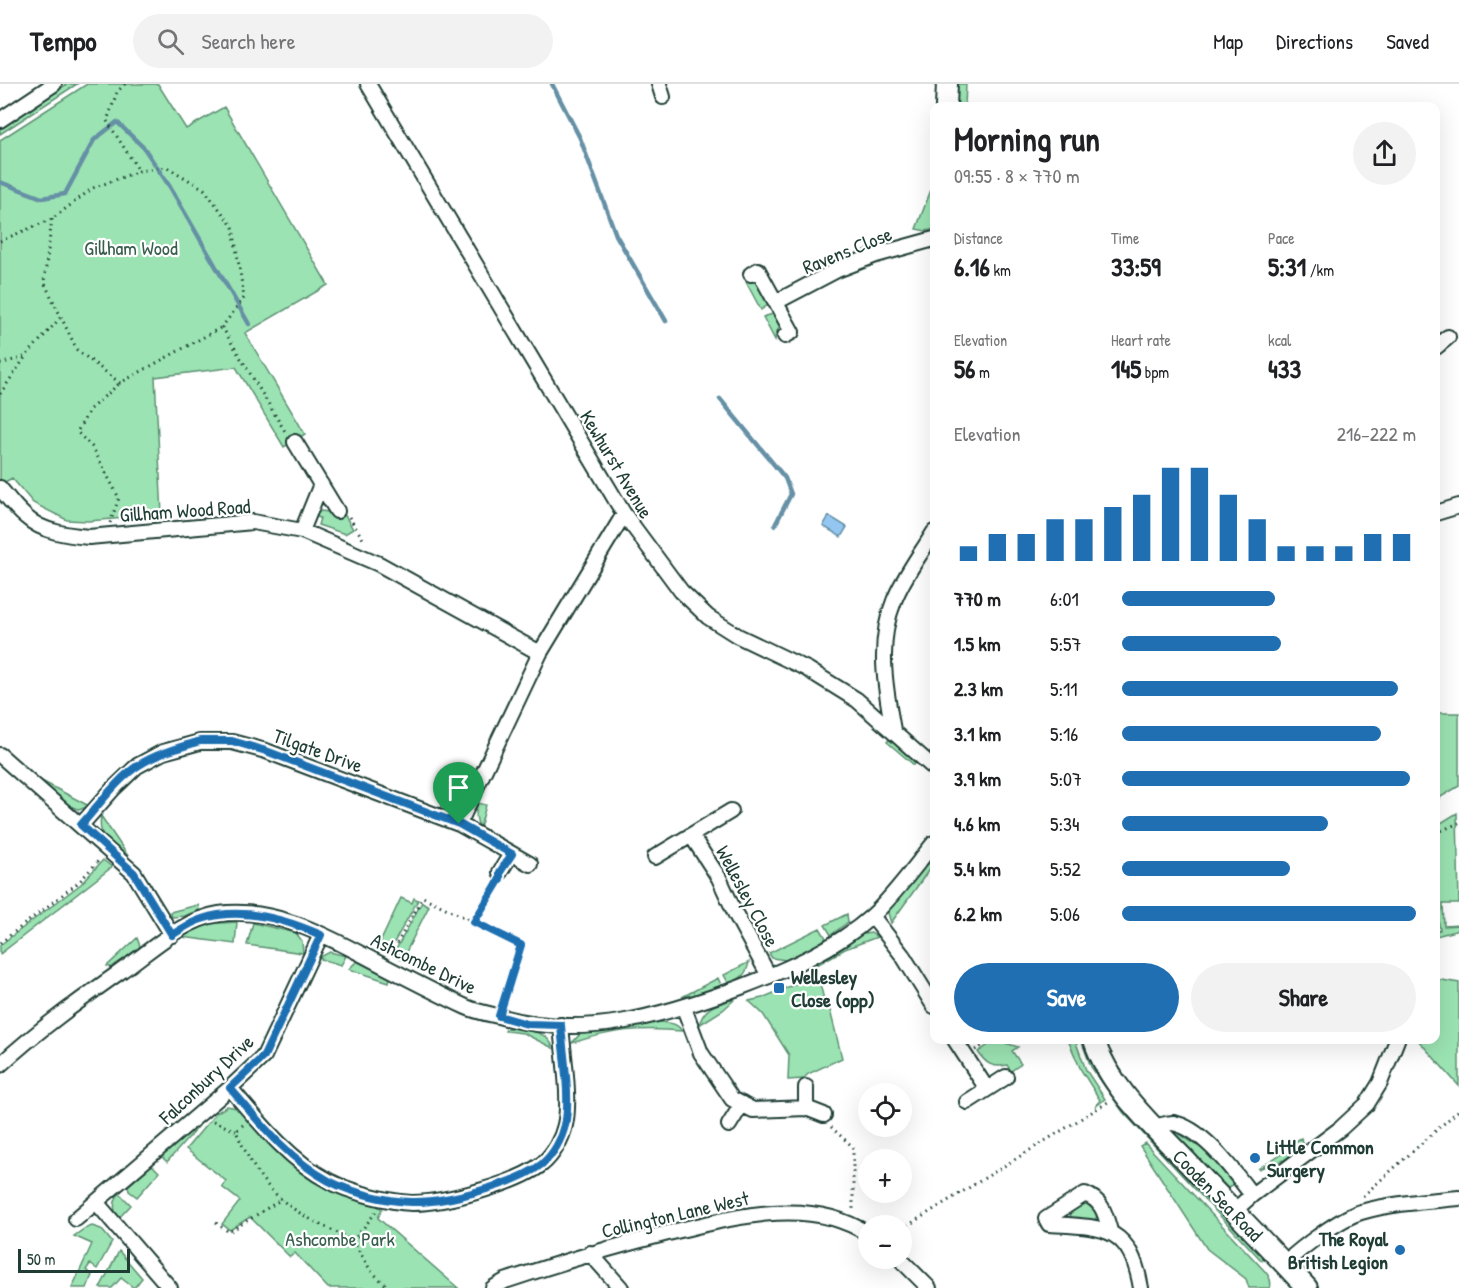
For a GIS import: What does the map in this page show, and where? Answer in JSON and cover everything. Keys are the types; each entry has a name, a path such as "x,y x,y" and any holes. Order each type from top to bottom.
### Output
{"main road":[{"path":"946,102 947,84"},
{"name":"Cooden Sea Road","path":"1095,1044 1115,1082 1154,1127 1307,1288"}],"street":[{"path":"0,120 54,84"},
{"name":"Kewhurst Avenue","path":"368,84 624,514 681,591 708,617 738,636 807,669 857,700 930,764"},
{"name":"Ravens Close","path":"776,302 837,270 876,255 930,240"},
{"path":"751,274 758,270 792,332 784,336"},
{"path":"1440,344 1448,337"},
{"path":"295,442 337,511"},
{"path":"302,531 321,484"},
{"name":"Gillham Wood Road","path":"0,488 27,518 44,528 66,535 105,536 253,522 302,531 379,564 540,653"},
{"path":"1440,512 1459,506"},
{"path":"459,824 540,653 624,514"},
{"path":"893,730 884,677 885,631 894,600 930,539"},
{"name":"Tilgate Drive","path":"81,825 137,766 163,752 200,741 232,741 266,751 459,824 530,864"},
{"path":"0,756 134,873 172,935"},
{"name":"Wellesley Close","path":"655,857 731,811"},
{"name":"Wellesley Close","path":"691,835 719,878 769,976"},
{"name":"Ashcombe Drive","path":"0,1065 23,1043 172,935 199,920 219,914 248,914 277,918 321,935 469,1008 527,1024 581,1026 637,1020 684,1008 769,976 831,946 872,916 930,848"},
{"path":"500,872 512,854"},
{"path":"872,916 903,956 930,1000"},
{"name":"Falconbury Drive","path":"76,1219 198,1116 264,1056 321,935"},
{"path":"684,1008 701,1053 732,1099 753,1110 806,1108 824,1115"},
{"path":"230,1088 252,1115 298,1161 330,1181 364,1194 413,1203 458,1197 506,1183 542,1164 552,1153 565,1126 566,1092 561,1025"},
{"path":"959,1044 987,1089"},
{"path":"1234,1211 1341,1128 1367,1104 1385,1073 1396,1044"},
{"path":"967,1102 1006,1077"},
{"path":"806,1087 806,1108"},
{"path":"729,1125 742,1104"},
{"name":"Cooden Sea Road","path":"1154,1127 1172,1123 1191,1131 1212,1147 1252,1195"},
{"path":"1284,1264 1318,1235 1359,1212 1418,1201 1459,1198"},
{"path":"96,1202 170,1288"},
{"name":"Collington Lane West","path":"493,1288 505,1281 590,1253 738,1216 783,1212 825,1216 858,1227"},
{"path":"1110,1231 1124,1243 1135,1260 1141,1288"},
{"path":"590,1253 621,1288"},
{"path":"908,1269 921,1284"}],"path":[{"path":"125,84 117,92 107,121 139,171"},
{"path":"0,242 52,219 93,188 139,171 167,167 204,189 233,227 244,298 222,327 120,383 90,409 77,432 93,448 119,498 105,536"},
{"path":"52,219 44,282 77,350 120,383"},
{"path":"0,394 26,356 61,317"},
{"path":"222,327 290,438 295,442"},
{"path":"0,364 26,356"},
{"path":"337,511 344,509 379,564"},
{"path":"1440,831 1459,823"},
{"path":"0,943 79,882 109,850"},
{"path":"474,922 500,879 500,872"},
{"path":"384,966 423,897 521,945 499,1016"},
{"path":"912,1223 1110,1101"},
{"path":"1359,1212 1361,1198 1459,1110"},
{"path":"236,1131 252,1115"},
{"path":"824,1115 827,1122 853,1147 853,1224"},
{"path":"198,1116 236,1131 259,1176 297,1211 353,1241 371,1271 389,1288"},
{"path":"353,1241 385,1198"},
{"path":"216,1223 228,1232 282,1199"}],"green space":[{"path":"67,84 77,84 0,134 0,128"},
{"name":"Gillham Wood","path":"87,84 158,84 186,129 224,107 328,285 245,333 305,434 284,447 236,367 155,377 162,515 88,521 67,520 33,503 12,478 0,485 0,140"},
{"path":"955,84 966,84 965,102 955,102"},
{"path":"930,192 930,230 916,229"},
{"path":"746,282 759,283 769,304 761,310"},
{"path":"773,314 780,326 775,340 763,317"},
{"path":"321,511 328,512 334,519 343,512 353,529 345,534 318,525 320,518 315,516"},
{"path":"1440,713 1459,713 1459,786 1440,798"},
{"path":"890,738 917,762 914,765 887,742"},
{"path":"38,779 89,806 79,810 61,801"},
{"path":"443,800 461,805 451,811 439,811"},
{"path":"478,803 486,805 480,828 476,816"},
{"path":"1457,813 1459,904 1443,904 1444,926 1459,925 1459,930 1440,935 1440,930 1440,824"},
{"path":"101,816 128,856 127,857 103,836"},
{"path":"103,860 112,867 0,954 0,945 81,884"},
{"path":"930,861 930,869 891,923 888,913 895,900"},
{"path":"401,898 412,903 414,898 418,900 388,953 378,947"},
{"path":"422,902 429,906 402,960 393,955"},
{"path":"198,905 199,910 184,916 172,917 170,912"},
{"path":"847,914 848,922 831,935 825,925"},
{"path":"237,922 235,944 182,937 205,924"},
{"path":"253,923 296,933 302,941 303,953 247,945"},
{"path":"820,928 826,938 817,945 786,960 772,958 769,953"},
{"path":"871,933 877,937 845,949 817,965 816,963 858,935"},
{"path":"137,938 140,946 138,949 113,968 107,966"},
{"path":"330,952 346,956 341,965 318,958"},
{"path":"357,961 390,978 389,982 349,969"},
{"path":"749,962 743,976 729,984 724,975"},
{"path":"816,967 825,1004 828,1002 842,1058 808,1074 803,1079 788,1080 789,1055 763,1014 749,1001 800,982"},
{"path":"718,978 722,987 682,997"},
{"path":"1440,980 1459,983 1459,1086 1422,1044 1440,1044"},
{"path":"735,999 723,1010 699,1025 704,1013 708,1010"},
{"path":"661,1022 676,1025 682,1031 652,1029 626,1031 572,1043 581,1033"},
{"path":"507,1028 540,1034 546,1037 553,1048 523,1033 505,1031"},
{"path":"990,1044 1009,1044 1018,1047 1012,1051 1021,1064 1011,1071 1007,1065 990,1064 978,1052"},
{"path":"1070,1044 1076,1044 1086,1070 1105,1099 1095,1107 1100,1100 1081,1070"},
{"path":"1082,1044 1088,1044 1266,1257 1262,1261 1123,1112 1091,1067"},
{"name":"Ashcombe Park","path":"227,1106 237,1108 283,1156 304,1173 323,1184 366,1200 382,1209 378,1218 458,1288 328,1288 295,1253 290,1257 250,1217 230,1230 222,1224 240,1201 222,1187 226,1181 186,1149 216,1113"},
{"path":"198,1124 199,1126 167,1162 161,1156"},
{"path":"1173,1130 1209,1153 1234,1184 1225,1190 1172,1134"},
{"path":"1301,1138 1303,1145 1284,1160 1258,1169 1290,1148 1289,1145"},
{"path":"1145,1143 1265,1271 1270,1279 1270,1288 1249,1288 1246,1279 1207,1249 1140,1146"},
{"path":"152,1165 159,1172 137,1197 129,1191 128,1186"},
{"path":"119,1193 131,1205 118,1219 114,1206"},
{"path":"1083,1202 1091,1204 1098,1212 1098,1216 1093,1221 1073,1219 1070,1215 1070,1210"},
{"path":"92,1226 101,1229 112,1242 97,1269 90,1264 86,1270 92,1275 87,1288 72,1288 92,1244 74,1236"},
{"path":"119,1251 142,1278 134,1288 121,1278 112,1288 100,1288"}],"water":[{"path":"829,516 847,527 841,537 823,526"}],"waterway":[{"path":"552,84 580,138 616,235 666,321"},
{"path":"0,182 42,198 65,194 94,140 117,122 144,148 170,187 249,324"},
{"path":"720,399 785,478 791,494 775,525"}],"place":[{"name":"Wellesley Close (opp)","path":"779,988"},
{"name":"Little Common Surgery","path":"1255,1158"},
{"name":"The Royal British Legion","path":"1400,1250"}],"route":[{"path":"200,741 232,741 266,751 459,824 512,854 474,922 521,945 499,1016 527,1024 561,1025 565,1126 560,1140 542,1164 506,1183 458,1197 413,1203 364,1194 330,1181 298,1161 252,1115 230,1088 264,1056 321,935 277,918 248,914 219,914 199,920 172,935 134,873 81,825 137,766 163,752 200,741"}]}
